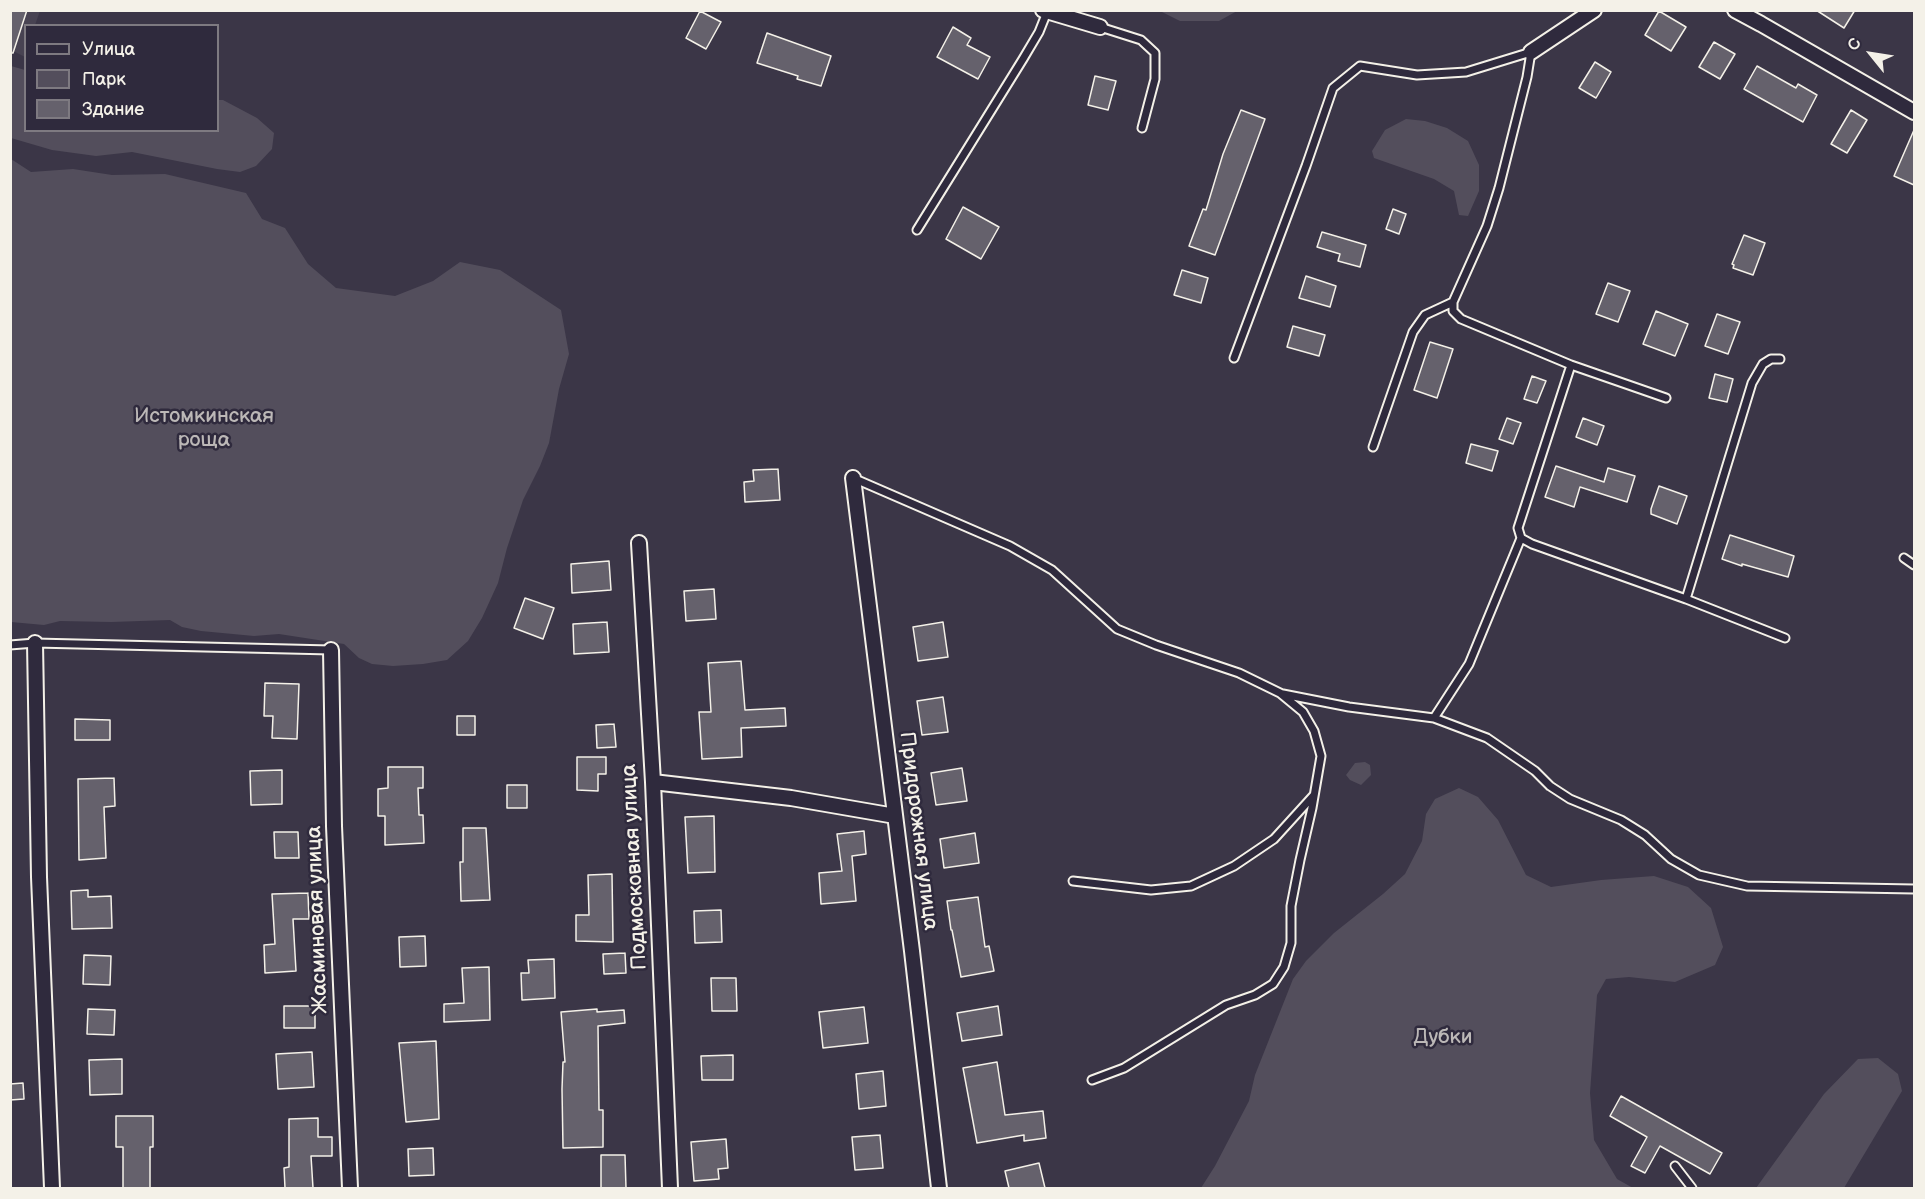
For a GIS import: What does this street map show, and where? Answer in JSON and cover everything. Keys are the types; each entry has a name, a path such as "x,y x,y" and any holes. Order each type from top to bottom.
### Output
{"street":[{"path":"1531,52 1594,10"},
{"path":"1735,10 1913,106"},
{"path":"1752,10 1761,24"},
{"path":"1045,11 1100,27"},
{"name":"Придорожная улица","path":"854,478 939,1188"},
{"name":"Подмосковная улица","path":"639,543 653,782 670,1188"},
{"path":"35,643 39,877 52,1188"},
{"name":"Жасминовая улица","path":"331,650 334,826 350,1188"},
{"path":"653,782 791,798 895,816"}],"lane":[{"path":"917,230 1039,32 1045,11"},
{"path":"1100,27 1141,40 1155,53 1155,79 1142,128"},
{"path":"1234,358 1333,88 1360,66 1417,75 1466,72 1531,52 1527,77 1490,217 1453,302 1453,311 1461,319 1571,365 1666,398"},
{"path":"1373,447 1413,332 1425,315 1453,302"},
{"path":"1686,599 1752,383 1763,364 1771,359 1780,359"},
{"path":"1434,718 1469,664 1521,538 1518,528 1571,365"},
{"path":"854,478 1010,546 1052,570 1117,629 1156,645 1239,673 1280,693 1303,712 1314,731 1322,756 1291,906 1291,943 1284,967 1273,984 1255,995 1226,1005 1124,1068 1092,1080"},
{"path":"1521,538 1785,638"},
{"path":"1904,558 1914,565"},
{"path":"10,645 35,643 331,650"},
{"path":"1280,693 1349,707 1434,718 1487,738 1570,799 1621,820 1645,835 1671,859 1699,875 1747,886 1914,889"},
{"path":"1073,881 1151,890 1191,886 1234,866 1274,838 1315,795"},
{"path":"1675,1166 1692,1188"}],"shaded area":[{"path":"11,11 40,11 35,24 24,24 24,56 11,50"}],"green space":[{"path":"1160,11 1237,11 1219,21 1180,21"},
{"path":"11,66 24,70 24,132 219,132 219,100 223,100 257,118 274,133 272,149 256,166 240,172 132,152 96,156 52,150 11,138"},
{"path":"1406,119 1425,121 1447,128 1468,141 1479,165 1479,191 1468,216 1459,215 1454,191 1434,179 1374,158 1372,151 1385,130"},
{"name":"Истомкинская роща","path":"11,159 31,172 73,169 112,175 165,174 246,193 262,219 285,228 308,264 336,288 395,296 433,281 460,262 500,270 561,310 569,354 559,389 549,443 523,500 498,583 482,618 468,641 447,660 393,666 372,664 359,658 344,644 279,634 254,636 201,631 182,627 170,620 60,621 44,625 11,622"},
{"path":"1365,762 1370,765 1371,775 1361,785 1350,780 1346,775 1355,763"},
{"name":"Дубки","path":"1459,788 1478,797 1498,820 1526,875 1551,887 1654,876 1688,887 1711,908 1723,947 1715,965 1675,982 1629,977 1606,979 1597,995 1590,1093 1594,1140 1617,1179 1633,1188 1201,1188 1249,1101 1255,1075 1293,979 1306,961 1334,933 1405,874 1422,841 1426,814 1435,799"},
{"path":"1878,1058 1898,1074 1902,1091 1844,1188 1756,1188 1824,1094 1858,1059"}],"building":[{"path":"10,10 27,10 13,53 10,53"},
{"path":"1816,10 1855,10 1844,28"},
{"path":"700,11 721,22 706,49 686,38"},
{"path":"1659,11 1686,27 1671,51 1645,35"},
{"path":"953,27 971,38 967,45 990,57 978,79 937,57"},
{"path":"767,33 831,56 821,86 757,63"},
{"path":"1714,42 1735,54 1720,79 1699,67"},
{"path":"1595,62 1611,72 1596,98 1579,88"},
{"path":"1757,66 1796,88 1798,84 1817,95 1803,122 1744,89"},
{"path":"1095,76 1116,81 1108,110 1088,105"},
{"path":"1241,110 1265,119 1215,255 1189,246 1203,209 1206,210 1223,154"},
{"path":"1851,110 1867,120 1847,153 1831,144"},
{"path":"1914,130 1914,185 1894,176"},
{"path":"963,207 999,227 981,259 946,239"},
{"path":"1393,209 1406,214 1399,234 1386,229"},
{"path":"1322,232 1366,245 1360,267 1338,261 1340,254 1317,247"},
{"path":"1744,235 1765,243 1753,275 1733,268 1732,264"},
{"path":"1182,270 1208,278 1201,303 1174,295"},
{"path":"1306,276 1336,286 1330,307 1299,298"},
{"path":"1608,283 1630,291 1618,322 1596,314"},
{"path":"1656,311 1688,324 1675,356 1643,344"},
{"path":"1717,314 1740,322 1728,354 1705,346"},
{"path":"1293,326 1325,335 1319,356 1287,347"},
{"path":"1430,342 1453,349 1437,398 1414,390"},
{"path":"1715,374 1733,379 1727,402 1709,398"},
{"path":"1532,376 1546,381 1537,403 1524,399"},
{"path":"1507,418 1521,423 1513,444 1499,439"},
{"path":"1583,418 1604,426 1597,445 1576,437"},
{"path":"1471,444 1498,451 1492,471 1466,463"},
{"path":"1556,466 1604,482 1608,468 1635,476 1627,502 1580,487 1574,507 1545,497"},
{"path":"778,469 780,500 745,502 744,482 754,481 753,470"},
{"path":"1659,486 1687,496 1677,524 1651,514"},
{"path":"1730,535 1794,556 1788,577 1722,559"},
{"path":"609,561 611,590 572,593 571,564"},
{"path":"714,589 716,619 686,621 684,591"},
{"path":"525,598 554,608 543,639 514,628"},
{"path":"607,622 609,652 574,654 573,624"},
{"path":"943,622 948,657 918,661 913,627"},
{"path":"741,661 745,710 785,708 786,726 741,728 742,757 702,759 699,712 711,712 708,663"},
{"path":"265,683 299,684 297,739 272,738 273,716 264,716"},
{"path":"943,697 948,732 922,735 917,701"},
{"path":"457,716 475,716 475,735 457,735"},
{"path":"75,719 110,720 110,740 75,740"},
{"path":"614,724 616,747 597,748 596,725"},
{"path":"577,757 606,757 606,774 598,774 598,791 577,790"},
{"path":"388,767 423,767 423,788 418,788 419,815 423,815 424,843 385,845 385,816 378,816 378,789 388,788"},
{"path":"962,768 967,801 936,805 931,773"},
{"path":"282,770 282,804 251,805 250,771"},
{"path":"114,778 115,806 104,807 106,858 79,860 78,779"},
{"path":"507,785 527,785 527,808 507,808"},
{"path":"714,816 715,872 688,873 685,817"},
{"path":"463,828 486,828 490,900 461,901 460,862 463,862"},
{"path":"864,831 866,854 852,856 856,901 821,904 819,873 842,871 837,834"},
{"path":"274,832 298,832 299,858 275,858"},
{"path":"975,833 979,863 944,868 940,839"},
{"path":"612,874 613,942 576,941 576,915 589,915 588,875"},
{"path":"88,890 88,897 111,896 112,928 72,929 71,891"},
{"path":"308,893 309,919 293,919 296,971 265,973 264,945 275,944 272,894"},
{"path":"978,897 985,947 989,946 994,971 961,977 947,901"},
{"path":"721,910 722,942 695,943 694,911"},
{"path":"425,936 426,966 400,967 399,937"},
{"path":"625,953 626,973 604,974 603,954"},
{"path":"84,955 111,956 110,985 83,984"},
{"path":"554,959 555,998 522,1000 521,973 529,973 528,960"},
{"path":"489,967 490,1020 444,1022 444,1004 464,1003 462,968"},
{"path":"711,978 736,978 737,1011 712,1011"},
{"path":"284,1006 315,1006 315,1028 284,1028"},
{"path":"998,1006 1002,1035 962,1041 957,1013"},
{"path":"864,1007 868,1043 823,1048 819,1012"},
{"path":"88,1009 115,1010 114,1035 87,1034"},
{"path":"597,1009 597,1012 624,1010 625,1023 598,1026 599,1110 603,1110 603,1147 563,1148 562,1089 563,1062 565,1062 561,1012"},
{"path":"436,1041 439,1119 406,1122 399,1043"},
{"path":"312,1052 314,1087 278,1089 276,1054"},
{"path":"733,1055 733,1080 702,1080 701,1056"},
{"path":"122,1059 122,1094 90,1095 89,1060"},
{"path":"997,1062 1005,1115 1043,1111 1046,1138 1024,1141 1024,1135 977,1143 963,1068"},
{"path":"883,1071 886,1106 859,1109 856,1074"},
{"path":"23,1083 24,1099 10,1100 10,1084"},
{"path":"1621,1096 1722,1153 1710,1174 1660,1146 1645,1173 1631,1166 1647,1137 1610,1116"},
{"path":"116,1116 153,1116 150,1188 123,1188 123,1147 116,1147"},
{"path":"318,1118 318,1137 332,1137 332,1156 311,1156 313,1188 285,1188 284,1168 289,1167 289,1119"},
{"path":"880,1135 883,1168 855,1170 852,1137"},
{"path":"726,1139 728,1168 718,1169 719,1179 694,1181 691,1142"},
{"path":"433,1148 434,1175 409,1176 408,1149"},
{"path":"601,1155 625,1155 626,1188 601,1188"},
{"path":"1039,1163 1045,1188 1009,1188 1005,1171"}]}
